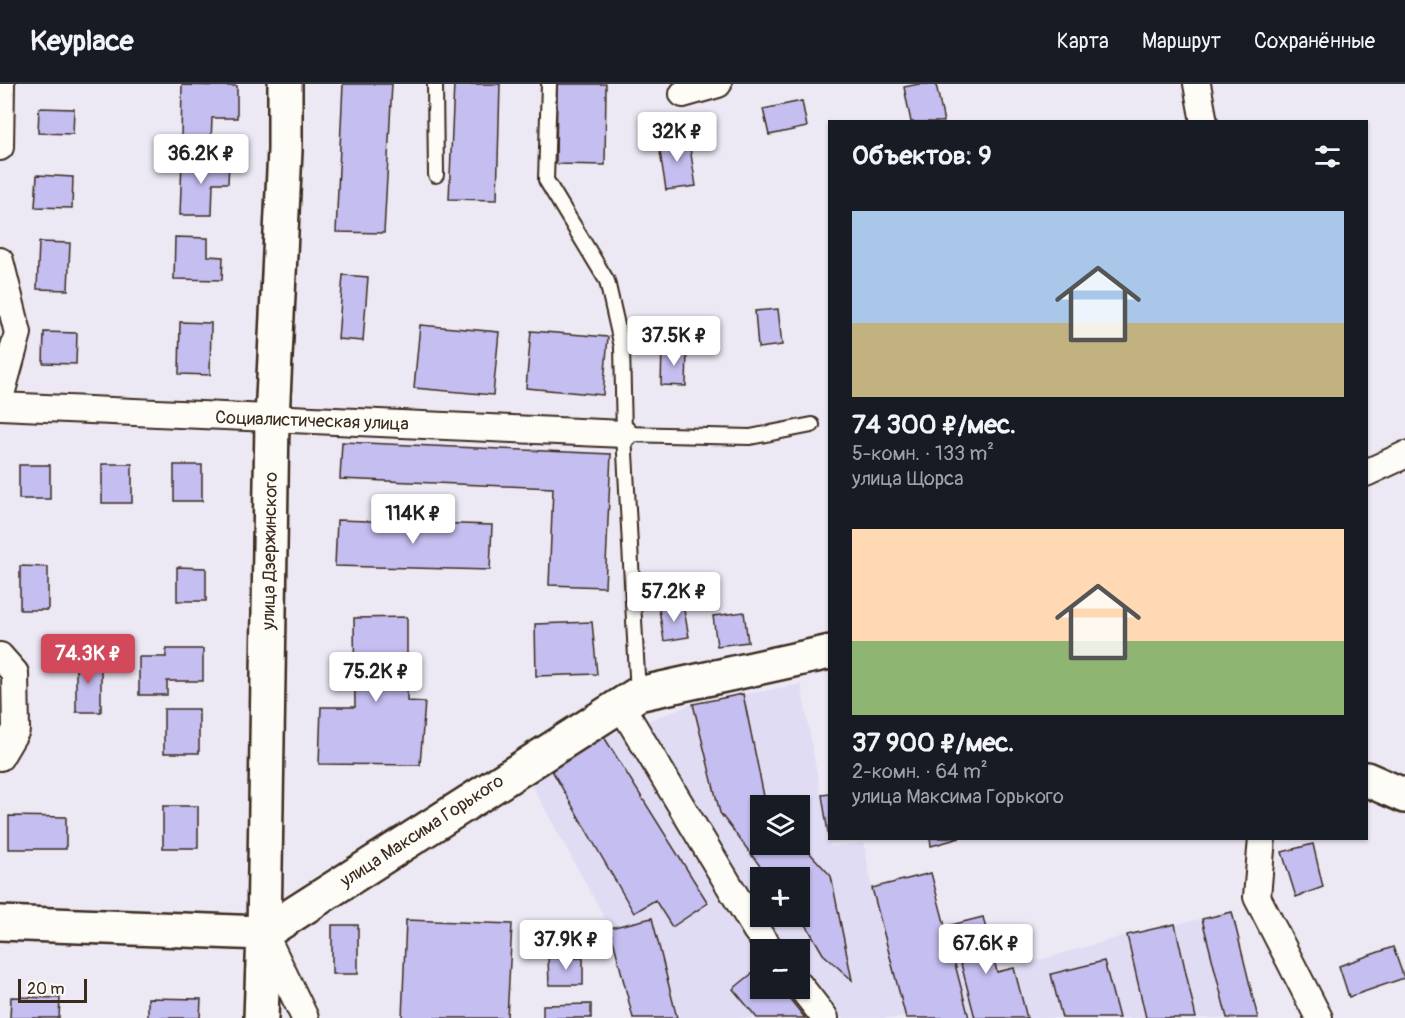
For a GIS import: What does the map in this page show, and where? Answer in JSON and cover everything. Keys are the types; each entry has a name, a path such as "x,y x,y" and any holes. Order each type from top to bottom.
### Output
{"street":[{"path":"0,147 1,84"},
{"name":"улица Дзержинского","path":"261,1018 272,419 285,150 285,84"},
{"path":"683,94 718,84"},
{"path":"1197,84 1204,120"},
{"path":"0,261 18,333 0,398"},
{"name":"Социалистическая улица","path":"0,406 624,434"},
{"path":"1368,472 1405,455"},
{"name":"улица Максима Горького","path":"264,933 629,699 828,652"},
{"path":"0,656 15,673 16,730 0,757"},
{"path":"629,699 763,939"},
{"path":"1368,780 1405,796"},
{"path":"1262,840 1257,897 1319,1018"},
{"path":"0,923 264,933 304,1018"},
{"path":"810,999 825,1018"}],"lane":[{"path":"435,84 436,175"},
{"path":"549,84 546,180 607,281 622,347 629,699"},
{"path":"624,434 750,437 812,425"}],"shaded area":[{"path":"801,684 830,847 864,843 872,888 931,873 945,926 983,917 997,972 1127,935 1232,912 1258,1018 633,1018 610,928 529,780 604,737 693,704"}],"building":[{"path":"343,84 392,84 384,233 336,232"},
{"path":"454,84 500,84 497,200 449,199"},
{"path":"557,84 606,84 605,165 556,164"},
{"path":"936,84 944,120 911,120 904,87"},
{"path":"182,85 237,86 237,118 212,118 211,142 181,141"},
{"path":"802,101 807,127 769,135 763,109"},
{"path":"39,108 74,109 73,134 38,133"},
{"path":"688,135 696,186 666,190 658,139"},
{"path":"182,160 229,161 228,183 213,183 212,215 180,215"},
{"path":"37,175 73,177 72,208 35,207"},
{"path":"175,237 208,238 208,256 223,257 222,280 174,279"},
{"path":"39,242 70,243 68,290 37,289"},
{"path":"343,275 368,277 363,341 338,339"},
{"path":"778,309 782,345 758,348 755,311"},
{"path":"180,322 211,323 210,375 179,374"},
{"path":"420,325 499,332 493,395 414,388"},
{"path":"531,331 608,337 603,395 526,388"},
{"path":"44,332 77,333 76,364 43,363"},
{"path":"662,348 687,349 686,386 661,385"},
{"path":"342,442 611,454 605,587 549,585 553,488 340,479"},
{"path":"102,464 132,464 132,503 102,503"},
{"path":"19,465 50,465 50,499 19,499"},
{"path":"174,465 202,465 202,501 174,501"},
{"path":"337,520 492,525 490,570 335,566"},
{"path":"20,566 48,567 48,610 20,610"},
{"path":"177,567 206,568 206,601 177,601"},
{"path":"683,605 689,637 664,641 659,609"},
{"path":"744,612 748,642 717,646 713,616"},
{"path":"407,617 407,701 425,702 420,765 319,764 321,707 355,707 354,618"},
{"path":"592,622 597,674 536,676 535,624"},
{"path":"166,649 203,649 203,681 167,681 167,695 139,695 139,657 166,657"},
{"path":"76,658 101,659 101,712 76,712"},
{"path":"743,694 764,795 750,795 750,853 720,813 693,704"},
{"path":"164,709 199,709 199,753 164,753"},
{"path":"604,737 708,903 672,927 655,900 634,913 550,767"},
{"path":"828,794 828,833 822,795"},
{"path":"163,806 198,806 198,848 163,848"},
{"path":"9,816 66,817 66,849 9,849"},
{"path":"930,840 953,840 931,846"},
{"path":"1313,844 1323,887 1296,897 1282,852"},
{"path":"810,853 831,876 852,980 823,954 807,927 810,927 810,867 761,867 752,855"},
{"path":"931,873 969,1018 906,1018 872,888"},
{"path":"1232,912 1258,1018 1227,1018 1202,919"},
{"path":"983,917 997,972 1014,968 1027,1018 975,1018 951,925"},
{"path":"652,918 677,1018 633,1018 610,928"},
{"path":"406,920 512,924 507,1018 402,1018"},
{"path":"1175,924 1196,1018 1146,1018 1127,935"},
{"path":"332,925 358,925 358,974 332,974"},
{"path":"1393,947 1404,978 1349,997 1339,966"},
{"path":"548,958 583,958 583,985 549,985"},
{"path":"1104,961 1119,1018 1062,1018 1051,974"},
{"path":"750,975 750,999 790,999 805,1018 757,1018 733,989"},
{"path":"11,997 60,998 59,1018 10,1018"},
{"path":"148,998 201,999 200,1018 148,1018"},
{"path":"591,1004 591,1018 543,1018 543,1005"}]}
